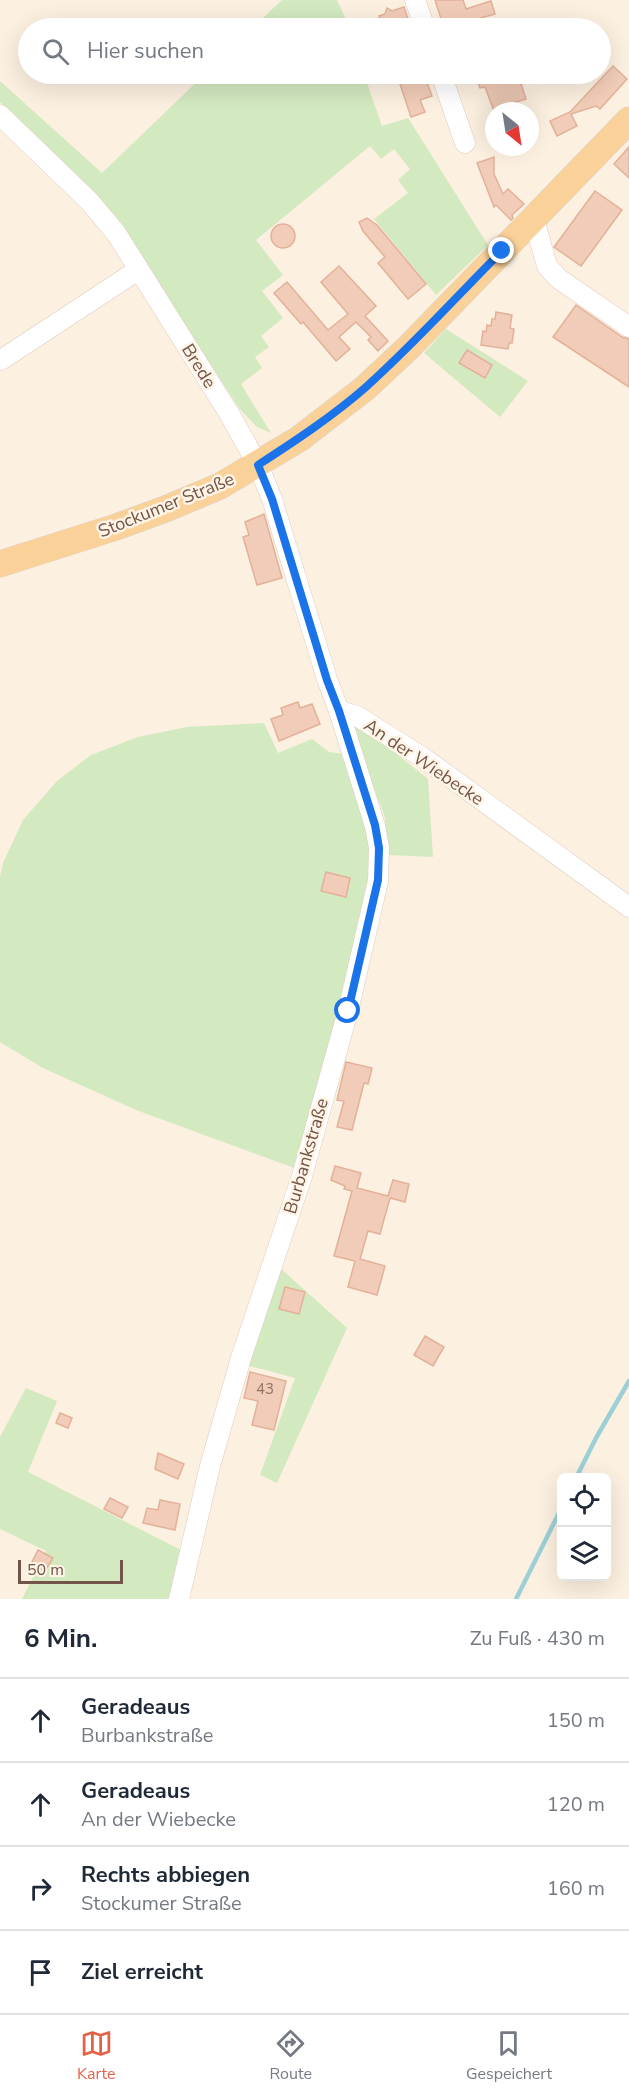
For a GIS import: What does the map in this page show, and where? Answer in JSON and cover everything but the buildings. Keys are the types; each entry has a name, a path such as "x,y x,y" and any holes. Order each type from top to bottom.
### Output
{"main road":[{"name":"Stockumer Straße","path":"0,564 168,508 220,486 299,439 364,388 408,348 629,120"}],"street":[{"path":"416,0 422,18"},
{"path":"444,84 465,143"},
{"name":"Brede","path":"0,115 89,201 116,233 230,415 258,465"},
{"path":"534,219 547,266 559,279 629,327"},
{"path":"1,360 138,270"},
{"path":"258,465 272,499 327,680 339,711"},
{"name":"An der Wiebecke","path":"339,711 357,716 425,759 629,907"},
{"name":"Burbankstraße","path":"179,1599 210,1466 241,1358 302,1176 348,1011 378,880 379,848 375,825 339,711"}],"green space":[{"path":"282,0 337,0 345,18 263,18"},
{"path":"0,81 102,173 195,84 367,84 382,126 408,118 488,245 436,295 374,219 408,193 398,180 410,169 394,149 381,159 370,146 256,240 283,275 262,291 283,318 261,336 269,347 255,357 262,368 241,384 271,433 257,427 239,408 117,222 82,180 0,102"},
{"path":"446,329 528,381 500,417 424,353"},
{"path":"264,723 278,753 312,739 329,752 344,754 369,829 373,873 297,1169 136,1110 43,1068 0,1042 0,877 3,863 23,820 57,781 91,755 138,737 187,727"},
{"path":"360,725 428,779 433,857 388,855 385,817 352,731"},
{"path":"279,1267 347,1328 277,1483 260,1475 295,1378 246,1365"},
{"path":"26,1388 57,1401 28,1472 183,1551 168,1599 22,1599 46,1551 0,1529 0,1437"}],"waterway":[{"path":"578,1473 629,1381"},
{"path":"516,1599 557,1517"}],"route":[{"path":"348,1011 378,880 379,848 375,825 339,711 327,680 272,499 258,465 299,439 364,388 408,348 502,251"}]}
